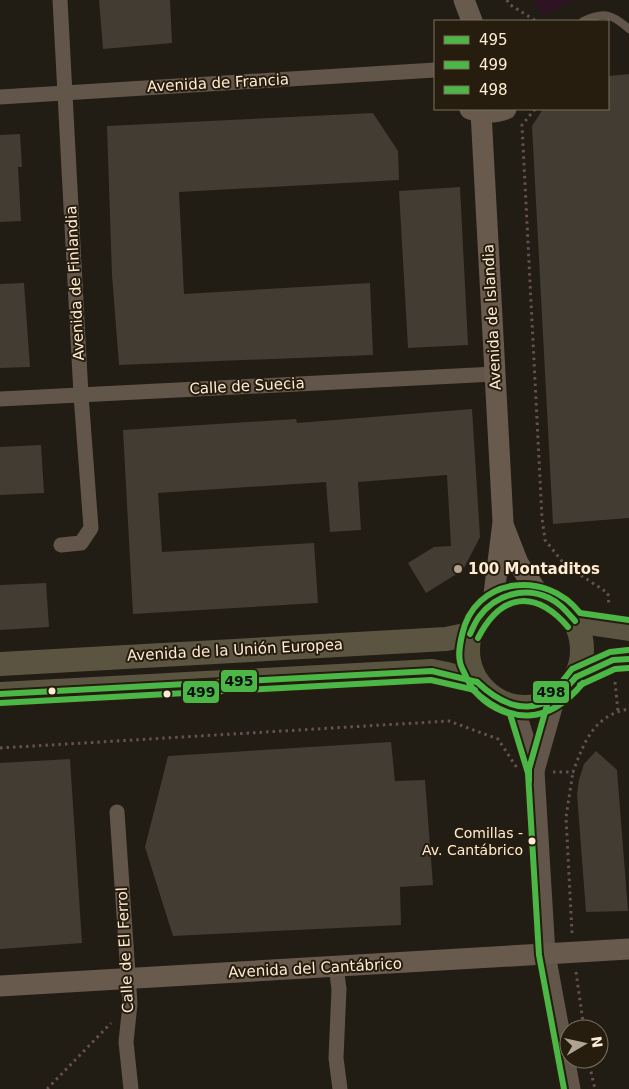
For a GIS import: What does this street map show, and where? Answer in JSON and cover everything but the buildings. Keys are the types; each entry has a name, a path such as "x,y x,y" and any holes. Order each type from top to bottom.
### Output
{"main road":[{"path":"515,593 538,593 560,603 576,622 582,640 582,659 576,677 568,689 558,698 538,706 517,707 495,699 478,682 468,659 470,634 479,615 493,602 515,593"},
{"path":"576,622 620,628"},
{"name":"Avenida de la Unión Europea","path":"0,664 446,639 470,634"},
{"path":"576,677 621,659"},
{"path":"0,694 432,672 478,682"}],"street":[{"name":"Avenida de Finlandia","path":"60,0 81,395 91,528 81,543 61,545"},
{"path":"464,0 472,20"},
{"name":"Avenida de Francia","path":"0,97 434,70"},
{"path":"475,111 493,113 503,110"},
{"name":"Avenida de Islandia","path":"475,111 495,374 503,522 493,602"},
{"name":"Calle de Suecia","path":"0,399 495,374"},
{"name":"Avenida de Islandia","path":"503,522 518,563 538,593"},
{"path":"537,771 558,698"},
{"path":"517,707 537,771 548,954 573,1089"},
{"name":"Calle de El Ferrol","path":"117,812 130,1004 126,1042 132,1089"},
{"name":"Avenida del Cantábrico","path":"0,986 573,953 629,948"},
{"path":"336,967 339,988 336,1058 340,1089"}],"lane":[{"path":"585,20 597,15 615,17 629,29"}],"path":[{"path":"507,0 509,4 534,20"},
{"path":"534,110 522,125 542,518 545,540 565,566 608,593 620,628"},
{"path":"618,711 621,659"},
{"path":"583,1019 573,953 566,817 573,772 580,751 591,731 603,719 618,711 629,709"},
{"path":"0,748 449,721 498,739 521,772 573,772"},
{"path":"47,1089 130,1004"},
{"path":"590,1069 595,1089"}],"shaded area":[{"path":"533,0 572,0 543,16"}],"transit line":[{"name":"498","path":"564,1089 539,955 528,773 510,714 490,705 475,691 467,679 461,664 459,655 460,645 469,616 481,601 496,591 513,586 531,585 549,590 566,599 580,613 629,620"},
{"name":"495","path":"470,634 479,617 493,603 502,598 520,593 539,594 553,600 575,621"},
{"name":"499","path":"478,638 487,623 497,612 519,601 543,606 568,627"},
{"name":"498","path":"529,781 529,769 551,691 561,683 572,669 610,652 628,650"},
{"name":"495","path":"576,677 613,660 629,659"},
{"name":"499","path":"580,685 615,669 629,668"},
{"name":"495","path":"0,694 432,671 477,682"},
{"name":"495","path":"477,682 503,701 528,706 552,699 576,677"},
{"name":"499","path":"0,703 431,680 475,690"},
{"name":"499","path":"471,688 500,709 528,716 556,707 570,697 583,683"}],"place":[{"name":"100 Montaditos","path":"458,569"},
{"name":"Comillas - Av. Cantábrico","path":"532,841"}]}
